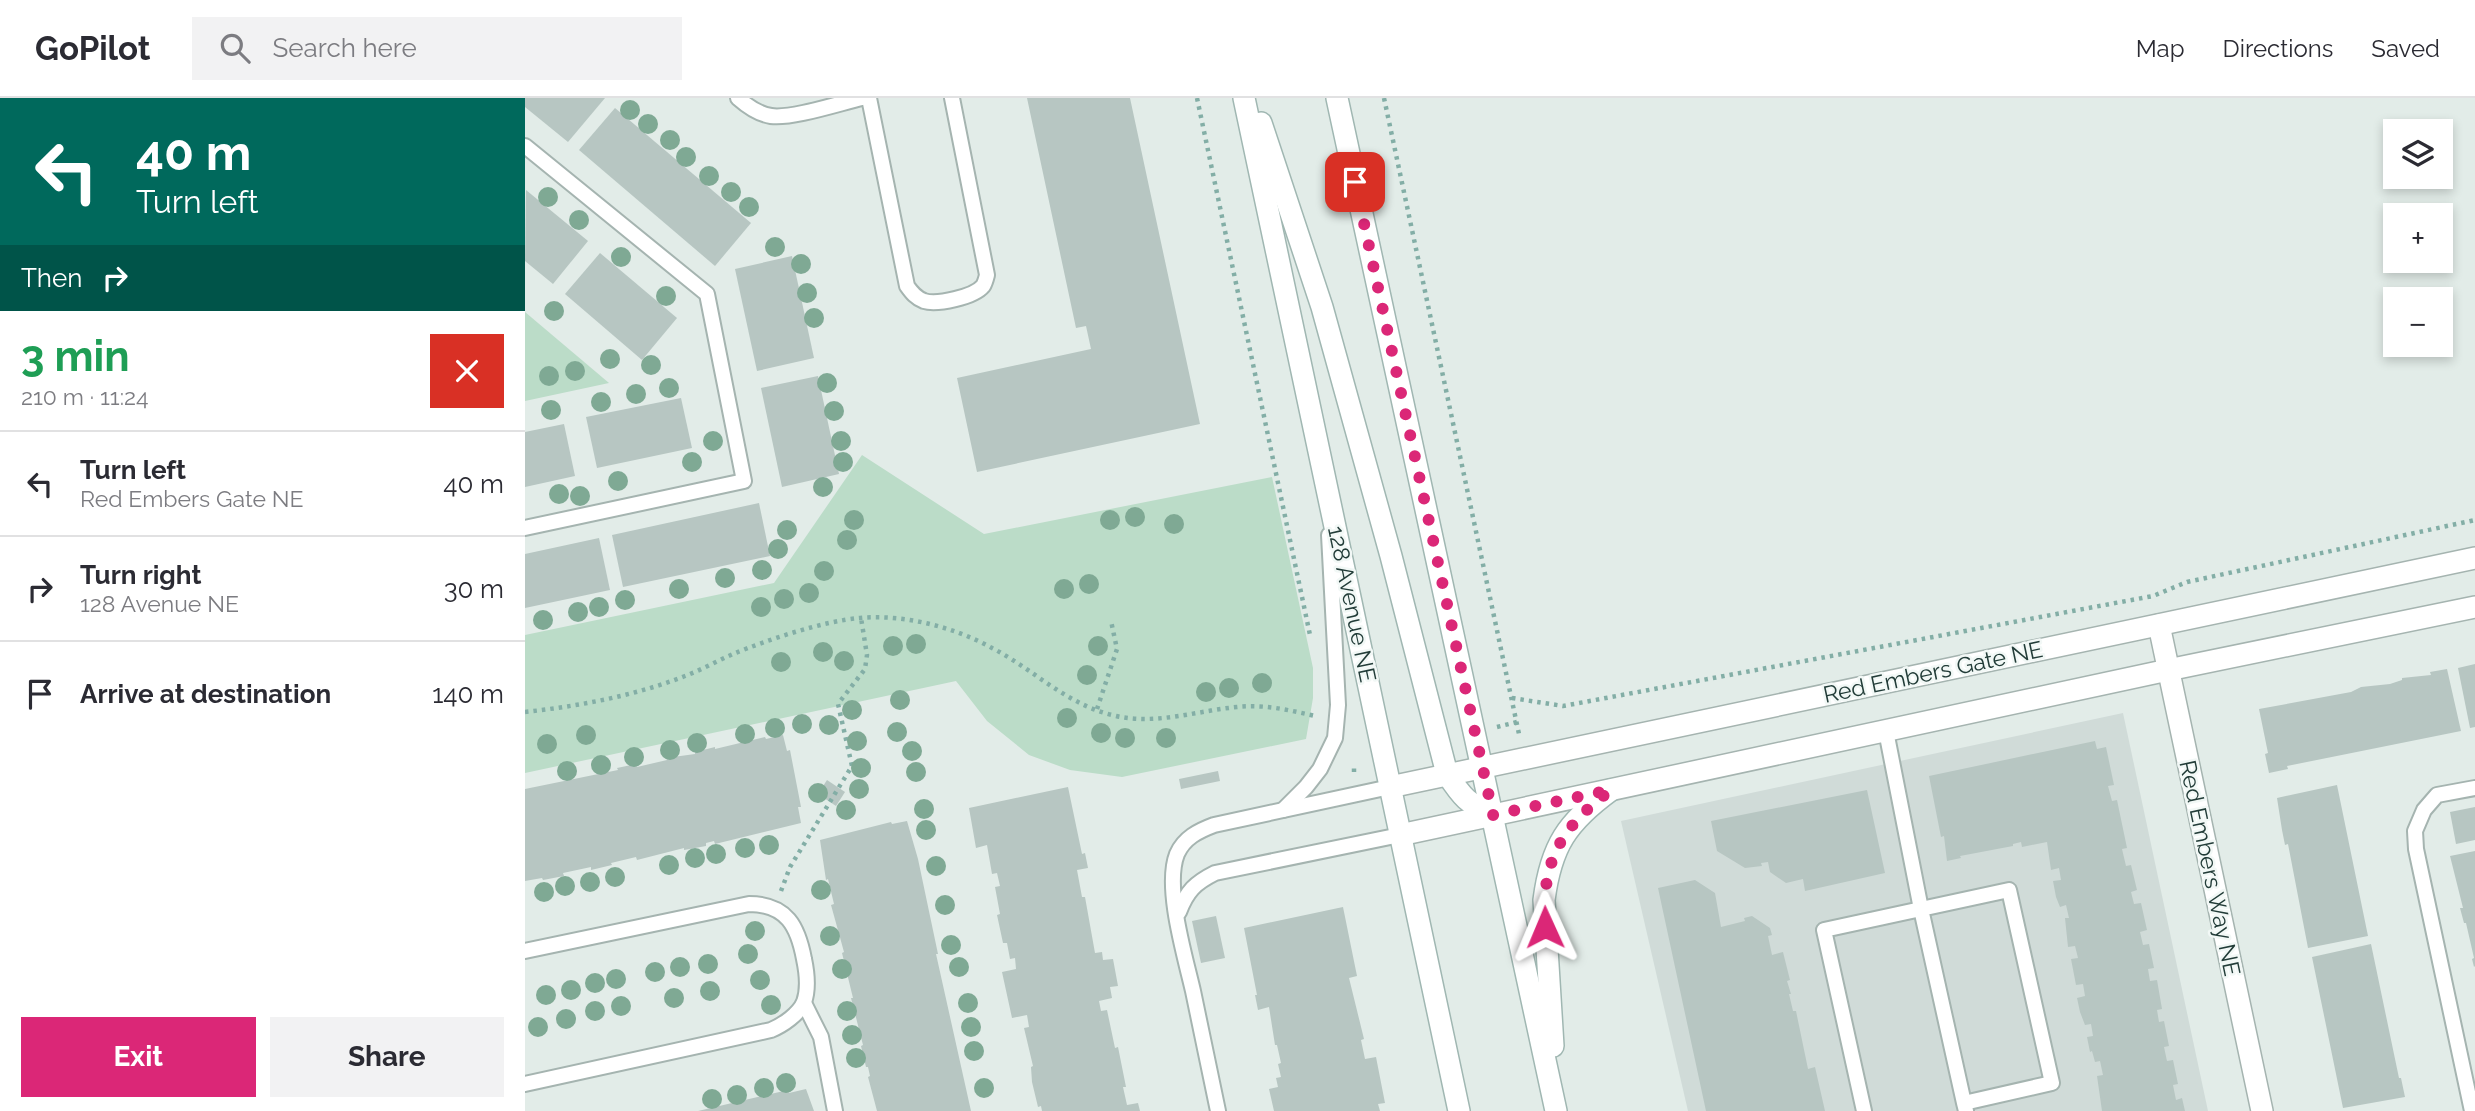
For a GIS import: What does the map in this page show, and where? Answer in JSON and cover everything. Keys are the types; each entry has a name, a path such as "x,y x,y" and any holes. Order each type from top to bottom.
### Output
{"main road":[{"name":"128 Avenue NE","path":"1244,98 1459,1111"},
{"path":"1253,98 1322,307 1447,774 1471,805 1493,815"},
{"path":"1328,98 1349,156"},
{"path":"1337,98 1557,1111"},
{"name":"Red Embers Gate NE","path":"1390,787 2475,558"},
{"name":"Red Embers Gate NE","path":"1400,835 2475,607"},
{"name":"Red Embers Way NE","path":"2159,625 2262,1111"},
{"path":"1557,1111 1544,900 1547,877 1566,831 1591,805 1611,790"}],"lane":[{"path":"738,98 750,108 772,116 799,113 862,98"},
{"path":"869,98 907,286 914,296 926,302 951,300 972,294 983,286 988,275 952,98"},
{"path":"525,146 707,294 744,481 525,528"},
{"path":"1283,810 1320,769 1335,738 1338,705 1325,478"},
{"path":"1864,1111 1824,930 1921,909 2009,890 2052,1083 1965,1107 1921,909 1886,731"},
{"path":"1219,1111 1177,916 1174,867 1178,852 1197,831 1213,825 1390,787"},
{"path":"2472,1111 2416,849 2415,831 2424,810 2437,795 2475,788"},
{"path":"1177,916 1187,892 1199,881 1215,873 1400,835"},
{"path":"525,951 749,904 762,904 787,917 799,934 808,978 803,1003 781,1026 771,1030 525,1084"},
{"path":"803,1003 821,1037 836,1109"}],"path":[{"path":"1197,98 1311,639"},
{"path":"1384,98 1517,722"},
{"path":"1512,698 1563,706 2153,596 2187,582 2475,520"},
{"path":"790,867 852,766 838,704 866,668 867,655 861,618"},
{"path":"525,712 593,702 655,687 735,653 840,621 861,618 899,618 944,628 992,648 1065,696 1110,715 1153,720 1239,706 1271,706 1316,716 1318,705"},
{"path":"1097,709 1117,649 1111,621"},
{"path":"1354,764 1354,772"}],"shaded area":[{"path":"2123,713 2208,1111 1688,1111 1621,821"}],"green space":[{"path":"525,312 609,383 525,401"},
{"path":"862,455 984,534 1272,477 1313,668 1313,698 1306,739 1122,777 1070,770 1029,755 987,721 956,681 525,773 525,635 774,583"}],"building":[{"path":"525,98 605,98 568,142 525,107"},
{"path":"1027,98 1130,98 1200,424 977,472 957,378 1091,349 1086,326 1076,328"},
{"path":"615,108 751,223 715,266 579,150"},
{"path":"526,190 588,241 553,284 525,261"},
{"path":"600,253 677,318 642,360 565,294"},
{"path":"792,256 814,358 757,371 735,269"},
{"path":"818,376 839,474 782,487 761,388"},
{"path":"681,398 692,448 597,468 586,417"},
{"path":"564,424 575,476 525,487 525,432"},
{"path":"759,503 770,556 623,587 612,535"},
{"path":"599,538 610,590 525,608 525,554"},
{"path":"2475,664 2475,727 2470,728 2458,668"},
{"path":"2447,669 2461,731 2287,766 2288,769 2269,773 2259,709 2351,692 2361,687 2390,684 2402,678 2431,675 2430,672"},
{"path":"783,735 787,751 790,750 801,807 798,807 801,823 715,844 714,841 706,843 706,846 684,848 637,860 636,857 591,870 591,867 563,873 564,876 525,881 525,789 636,764 637,767 715,747"},
{"path":"2095,741 2097,749 2106,747 2114,785 2108,786 2112,801 2117,800 2127,848 2122,849 2126,866 2131,865 2137,890 2131,892 2134,904 2141,903 2147,930 2140,932 2143,945 2149,944 2154,968 2148,969 2150,981 2157,980 2162,1009 2157,1010 2159,1022 2164,1021 2169,1046 2164,1047 2167,1061 2173,1060 2178,1084 2173,1085 2176,1100 2182,1098 2185,1111 2102,1111 2097,1076 2103,1075 2100,1061 2095,1062 2092,1051 2090,1052 2087,1037 2093,1036 2091,1024 2085,1025 2080,1012 2077,998 2085,996 2083,984 2076,985 2071,959 2078,958 2075,946 2068,947 2065,918 2069,918 2066,905 2060,907 2053,881 2061,880 2059,868 2051,870 2047,842 2022,847 2021,842 1947,861 1944,836 1941,837 1929,776"},
{"path":"1218,771 1220,781 1181,789 1179,779"},
{"path":"827,780 845,792 836,806 818,794"},
{"path":"2337,785 2368,936 2308,948 2277,798"},
{"path":"1068,787 1082,854 1085,853 1088,868 1077,870 1095,953 1102,952 1103,960 1113,959 1118,986 1110,987 1112,998 1099,1001 1101,1011 1107,1010 1115,1048 1118,1047 1127,1105 1138,1103 1140,1111 1042,1111 1041,1106 1038,1107 1032,1082 1033,1066 1024,1028 1029,1027 1027,1015 1012,1018 1002,972 1016,969 1015,958 1010,959 1007,943 1003,943 997,915 1000,914 995,887 1000,886 997,873 992,874 987,845 976,848 969,808"},
{"path":"1867,790 1885,873 1805,891 1803,879 1786,883 1770,872 1768,862 1761,863 1762,866 1745,868 1717,851 1711,821"},
{"path":"2475,807 2475,840 2456,844 2450,812"},
{"path":"907,821 918,859 971,1111 877,1111 861,1046 863,1045 851,998 842,953 844,952 831,905 834,904 828,879 826,880 820,840 891,822"},
{"path":"2475,851 2475,966 2474,967 2450,856"},
{"path":"1695,880 1715,893 1721,927 1745,921 1744,918 1752,916 1770,928 1772,935 1768,936 1772,955 1783,952 1790,980 1787,981 1789,994 1793,1011 1796,1011 1808,1069 1815,1067 1825,1111 1706,1111 1658,888"},
{"path":"1343,907 1357,976 1349,978 1364,1039 1361,1040 1365,1059 1376,1057 1385,1103 1378,1104 1380,1111 1274,1111 1269,1089 1278,1087 1276,1078 1281,1077 1278,1064 1281,1063 1269,1007 1258,1010 1244,928"},
{"path":"1216,916 1225,958 1201,963 1192,921"},
{"path":"2371,944 2405,1097 2343,1108 2312,957"},
{"path":"806,1089 814,1111 698,1111 788,1090 789,1093"}],"route":[{"path":"1355,182 1493,815 1611,790 1591,805 1566,831 1547,877 1545,927"}]}
